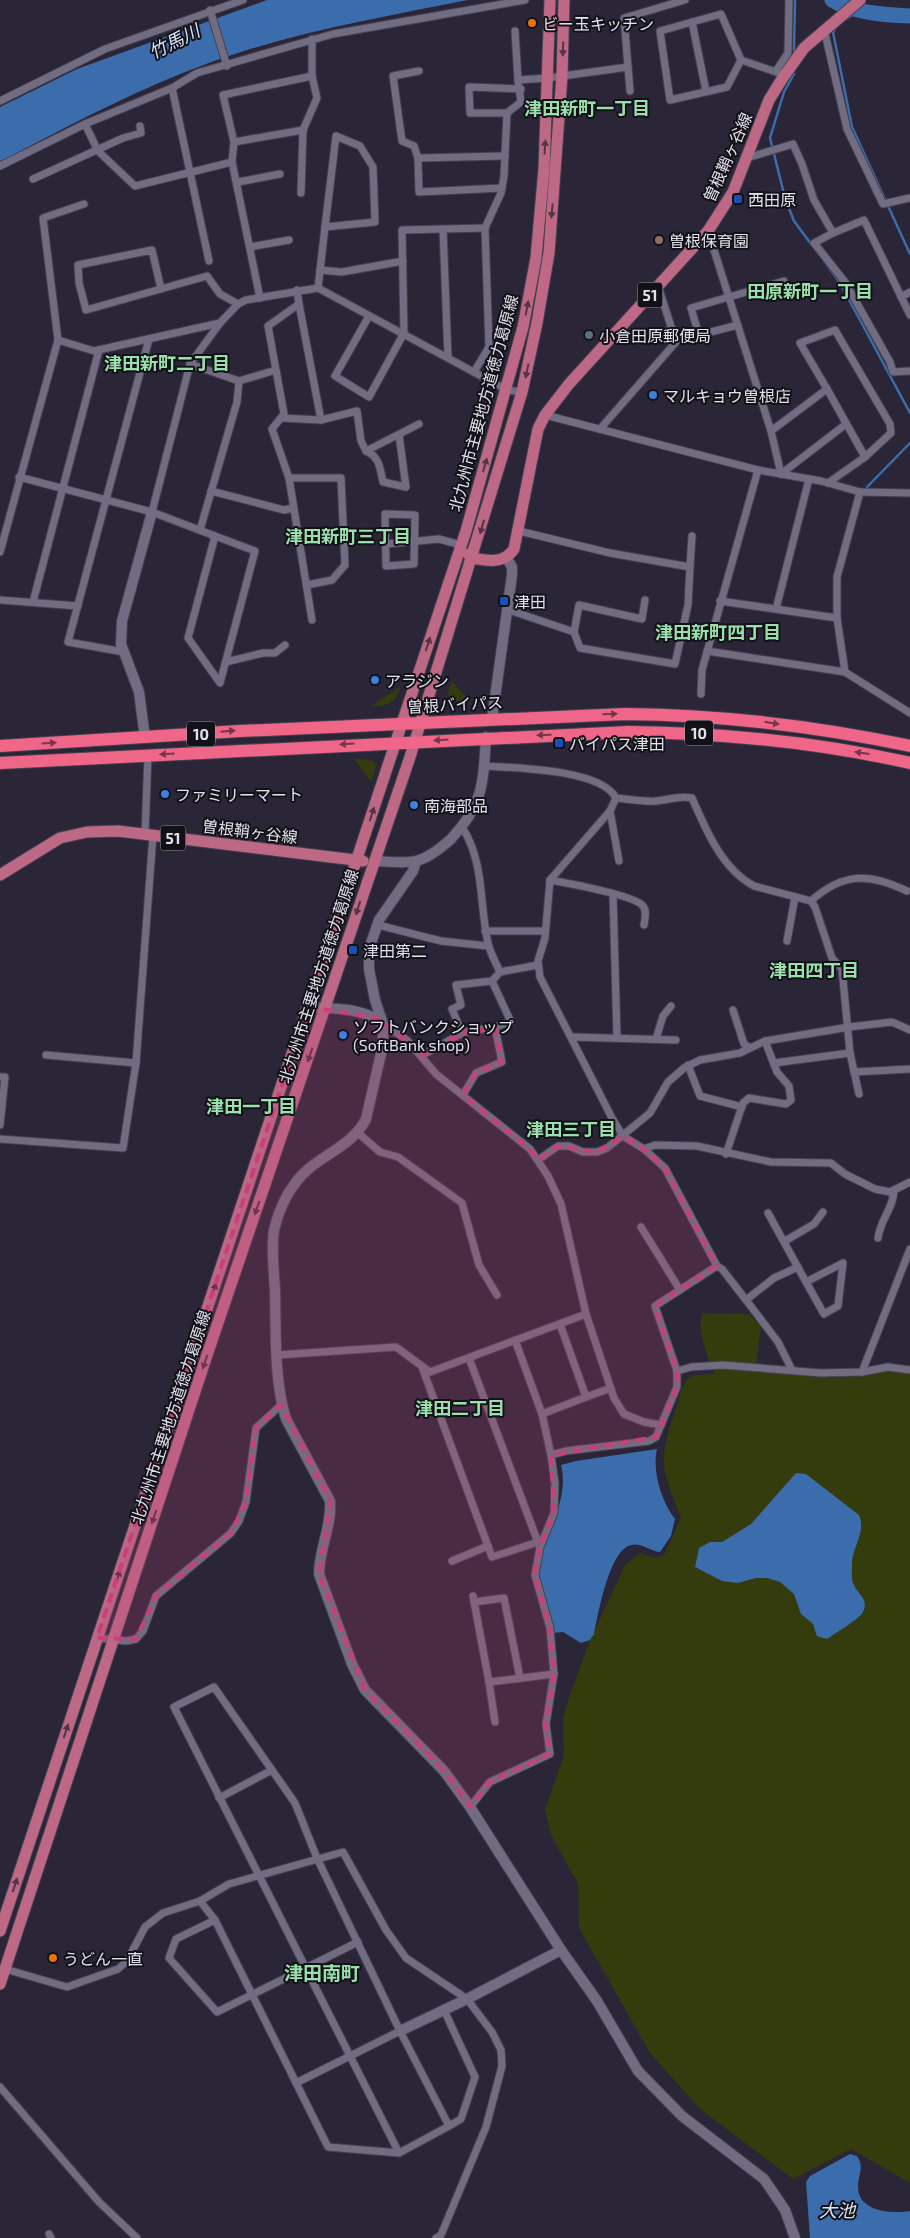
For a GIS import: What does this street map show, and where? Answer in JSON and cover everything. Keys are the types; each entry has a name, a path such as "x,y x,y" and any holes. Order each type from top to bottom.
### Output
{"highway":[{"name":"曽根バイパス","path":"0,746 145,738 240,730 625,714 684,715 752,720 910,746"},
{"name":"10","path":"0,763 395,741 628,732 687,732 761,738 873,754 910,763"}],"main road":[{"name":"北九州市主要地方道徳力葛原線","path":"461,545 507,390 523,327 536,258 548,78 550,0"},
{"name":"北九州市主要地方道徳力葛原線","path":"472,558 522,392 549,254 562,76 564,0"},
{"name":"曽根鞘ヶ谷線","path":"506,557 514,549 519,531 538,429 545,414 569,384 708,231 733,192 780,73 824,29 860,0"},
{"path":"461,545 472,558 496,561 506,557"},
{"path":"356,861 461,545"},
{"path":"374,861 415,741 472,558"},
{"name":"曽根鞘ヶ谷線","path":"0,875 60,838 87,832 149,835 356,861 374,861"},
{"name":"北九州市主要地方道徳力葛原線","path":"0,1932 356,861"},
{"name":"北九州市主要地方道徳力葛原線","path":"0,1984 3,1969 374,861"}],"street":[{"path":"0,101 105,49 210,10 244,0"},
{"path":"0,166 84,124 172,88 197,74 227,66 259,54 312,39 525,0"},
{"path":"630,91 624,18 685,0"},
{"path":"741,60 727,87 670,100 660,31 721,14 741,60 780,73 788,53 789,0"},
{"path":"210,10 227,66"},
{"path":"692,22 706,92"},
{"path":"824,29 847,129 883,204 910,198"},
{"path":"515,31 518,80 521,89 521,102 507,114 470,113 469,86 521,89"},
{"path":"301,193 303,130 316,98 312,76 312,39"},
{"path":"518,80 548,78 628,67"},
{"path":"419,71 393,76 402,141 414,146 418,158 419,192 502,188"},
{"path":"260,298 238,182 232,162 234,142 223,95 312,76"},
{"path":"172,88 209,261"},
{"path":"474,372 489,346 485,228 502,188 507,114"},
{"path":"84,124 98,151 135,186 232,162"},
{"path":"32,180 123,138 141,133 140,126"},
{"path":"234,142 303,130"},
{"path":"318,288 325,227 333,164 336,136 360,146 372,167 375,222 325,227"},
{"path":"747,158 793,144 814,200 833,232"},
{"path":"418,158 505,156"},
{"path":"238,182 280,174"},
{"path":"0,552 58,340 43,218 84,204"},
{"path":"910,315 864,220 833,232 814,244 845,282 890,362 893,372 910,371"},
{"path":"369,316 335,376 369,397 404,333 402,230 485,228"},
{"path":"443,229 448,357"},
{"path":"708,231 771,431 781,474"},
{"path":"250,247 289,240"},
{"path":"161,289 152,250 78,265 79,282 86,310 161,289 207,276 220,294 238,304"},
{"path":"320,270 342,272 403,261"},
{"path":"738,325 699,335 691,308 728,295 784,281"},
{"path":"600,429 676,342 658,286"},
{"path":"145,738 139,692 121,644 122,621 190,364 220,323 238,304 246,300 318,288 507,390 522,392"},
{"path":"297,290 298,304 321,420"},
{"path":"901,297 910,292"},
{"path":"298,304 268,326 284,414 272,429 290,478 293,508 312,620"},
{"path":"58,340 94,351 220,323"},
{"path":"828,483 865,456 891,433 890,424 835,330 800,343 865,456"},
{"path":"124,652 68,642 149,339"},
{"path":"33,602 100,350"},
{"path":"190,364 239,380 276,370"},
{"path":"200,530 237,402 239,380"},
{"path":"771,431 827,389"},
{"path":"281,418 321,420 357,411 361,440 366,452 374,455 379,463 383,482 406,487 399,435"},
{"path":"545,414 758,470 828,483 860,492 910,494"},
{"path":"366,452 419,424"},
{"path":"781,474 846,424"},
{"path":"701,694 702,670 758,470"},
{"path":"19,477 152,512 255,551 220,683 188,638 215,536"},
{"path":"290,478 341,478 345,564 332,580 307,585"},
{"path":"776,609 809,479"},
{"path":"211,491 284,510 293,508"},
{"path":"845,672 836,618 837,577 860,492"},
{"path":"385,514 415,515 414,564 386,566 386,544 385,514"},
{"path":"519,531 610,553 690,567"},
{"path":"645,600 642,618 579,605 574,632 580,648 675,664 688,605 692,536"},
{"path":"386,544 439,540 461,545"},
{"path":"492,719 512,575 512,567 506,557"},
{"path":"0,600 78,606"},
{"path":"720,601 836,618"},
{"path":"506,609 574,632"},
{"path":"226,662 263,653 275,653 285,645"},
{"path":"707,651 845,672 910,714"},
{"path":"374,861 416,862 440,850 462,827 474,810 481,792 485,766 486,737"},
{"path":"0,1139 123,1148 136,1063 149,835 148,755"},
{"path":"485,766 555,770 592,781 613,792 616,798"},
{"path":"616,798 643,801 658,801 682,796 692,798 708,834 729,865 746,882 754,886 811,901"},
{"path":"616,798 610,811 550,880 545,931 538,965 540,977 623,1136 644,1149 665,1168 717,1266 722,1269 778,1342 792,1370"},
{"path":"610,811 620,861"},
{"path":"462,827 471,842 480,871 485,931 488,946 500,972"},
{"path":"416,862 414,871 389,904 378,925 370,949 369,969 375,1000 384,1024 383,1045 368,1111 358,1133 301,1176 284,1200 278,1217 273,1252 281,1405 330,1501 331,1512 318,1563 318,1574 359,1680 365,1690 388,1717 444,1771 470,1807 561,1950 597,2001 638,2071 682,2116 764,2178 785,2210 795,2238"},
{"path":"811,901 826,887 840,881 862,877 888,881 907,891"},
{"path":"550,880 612,894 641,904 646,912 644,925"},
{"path":"612,894 617,1037"},
{"path":"787,940 795,897"},
{"path":"811,901 832,958 842,969 850,1053 859,1094"},
{"path":"378,925 441,941 488,946"},
{"path":"485,931 545,931"},
{"path":"462,1033 452,1009 461,1006 456,985 492,981 500,972 538,965"},
{"path":"421,1056 462,1033 511,1022 492,981"},
{"path":"656,1039 663,1016 671,1006"},
{"path":"308,1007 363,1013 375,1017 407,1040 436,1074 530,1149 548,1176 561,1204 586,1314 611,1388 624,1414 644,1422 661,1425"},
{"path":"733,1010 744,1044 749,1047"},
{"path":"538,1160 558,1146 569,1146 583,1152 597,1152 623,1136 650,1114 668,1082 688,1065 700,1060 740,1053 749,1047 765,1042 849,1027 892,1022 910,1030"},
{"path":"463,1095 476,1074 502,1062 496,1026"},
{"path":"572,1037 676,1040"},
{"path":"726,1154 742,1107 749,1098 786,1104 791,1100 789,1086 776,1072 765,1042"},
{"path":"774,1063 850,1053"},
{"path":"46,1055 136,1063"},
{"path":"688,1065 700,1096 742,1107"},
{"path":"854,1072 910,1069"},
{"path":"0,1076 5,1077 0,1124"},
{"path":"358,1133 380,1152 398,1157 462,1203 479,1265 497,1294"},
{"path":"644,1149 655,1145 697,1146 726,1154 771,1162 831,1163 845,1174 875,1189 890,1192 910,1182"},
{"path":"878,1238 880,1224 893,1204 894,1190"},
{"path":"785,1241 814,1224 823,1212"},
{"path":"768,1213 785,1241 806,1282 824,1314 838,1306 843,1263 806,1282"},
{"path":"641,1227 680,1290"},
{"path":"862,1372 910,1250"},
{"path":"551,1455 566,1451 650,1441 656,1437 677,1386 678,1371 655,1306 717,1266"},
{"path":"746,1300 774,1278 798,1267"},
{"path":"277,1355 396,1347 430,1372 586,1314"},
{"path":"560,1324 586,1397"},
{"path":"470,1807 490,1782 550,1754 546,1724 554,1674 550,1628 535,1575 539,1544 554,1513 556,1483 542,1414 515,1340"},
{"path":"469,1358 539,1544"},
{"path":"678,1371 691,1367 722,1365 820,1373 862,1372 888,1366 910,1370"},
{"path":"422,1366 492,1557 539,1544"},
{"path":"542,1414 611,1388"},
{"path":"97,1638 126,1642 136,1639 143,1631 148,1611 156,1596 231,1534 239,1521 246,1502 256,1428 281,1405"},
{"path":"452,1561 488,1546"},
{"path":"495,1722 473,1599 504,1598 520,1678"},
{"path":"489,1682 554,1674"},
{"path":"399,2152 174,1707 214,1687 295,1803 317,1858 400,2031 449,2126"},
{"path":"219,1798 272,1770"},
{"path":"3,1969 67,1986 118,1969 127,1962 151,1920 163,1913 200,1901 229,1884 344,1852 386,1930 406,1958 467,1999 497,2041 501,2050 502,2066 486,2127 441,2235 436,2238"},
{"path":"200,1901 215,1920 328,2147 399,2152 461,2118 475,2077 444,2010"},
{"path":"215,1920 176,1939 169,1958 217,2012 358,1942"},
{"path":"296,2083 467,1999 561,1950"},
{"path":"0,2087 99,2202 137,2238"}],"highlighted area":[{"path":"308,1007 375,1017 407,1040 421,1056 464,1032 495,1027 502,1062 476,1073 463,1095 530,1149 538,1160 558,1146 597,1152 623,1136 644,1149 665,1168 717,1266 655,1306 677,1371 677,1387 656,1437 551,1455 554,1513 540,1547 535,1575 550,1628 554,1674 546,1724 550,1754 490,1782 470,1807 444,1771 365,1690 319,1574 330,1501 281,1405 256,1428 246,1502 231,1533 156,1596 136,1639 97,1638"}],"green space":[{"path":"452,681 470,702 450,701 448,692"},
{"path":"400,687 396,697 390,703 371,706"},
{"path":"354,759 367,759 375,762 376,767 371,782"},
{"path":"702,1313 748,1314 761,1326 755,1371 816,1374 831,1378 889,1370 910,1372 910,2183 851,2149 793,2179 700,2109 650,2053 579,1928 578,1884 550,1833 545,1809 564,1756 563,1721 566,1706 590,1640 625,1565 640,1553 655,1558 664,1555 681,1517 665,1474 664,1451 684,1383 695,1375 715,1374 702,1337"}],"water":[{"name":"竹馬川","path":"267,0 468,0 299,35 212,62 119,101 0,162 0,107 77,69"},
{"path":"657,1449 656,1467 659,1486 666,1504 675,1519 671,1536 660,1552 635,1544 623,1549 616,1558 611,1570 594,1634 590,1640 581,1643 563,1632 553,1633 551,1616 540,1582 539,1565 562,1491 561,1465"},
{"path":"796,1473 806,1474 859,1515 861,1521 860,1534 852,1559 852,1581 864,1601 865,1608 858,1618 827,1639 817,1636 813,1624 801,1614 794,1594 780,1582 767,1578 756,1578 738,1583 722,1581 695,1567 699,1548 710,1542 722,1542 751,1524"},
{"name":"大池","path":"850,2154 857,2156 861,2164 858,2187 864,2202 878,2210 910,2211 910,2238 810,2238 806,2182 810,2176"}],"waterway":[{"path":"794,51 795,0"},
{"path":"832,0 859,11 910,16"},
{"path":"845,20 861,9"},
{"path":"837,26 833,32 852,127 910,254"},
{"path":"794,74 784,92 770,138 785,198 794,221 811,244"},
{"path":"825,262 840,283 910,413"},
{"path":"867,487 910,443"}],"place":[{"name":"ビー玉キッチン","path":"532,23"},
{"name":"西田原","path":"738,199"},
{"name":"曽根保育園","path":"659,240"},
{"name":"小倉田原郵便局","path":"589,335"},
{"name":"マルキョウ曽根店","path":"653,395"},
{"name":"津田","path":"504,601"},
{"name":"アラジン","path":"375,680"},
{"name":"バイパス津田","path":"559,743"},
{"name":"ファミリーマート","path":"165,794"},
{"name":"南海部品","path":"414,805"},
{"name":"津田第二","path":"353,950"},
{"name":"ソフトバンクショップ (SoftBank shop)","path":"343,1035"},
{"name":"うどん一直","path":"53,1958"}],"district":[{"name":"津田新町一丁目","path":"587,108"},
{"name":"田原新町一丁目","path":"810,291"},
{"name":"津田新町二丁目","path":"167,363"},
{"name":"津田新町三丁目","path":"348,536"},
{"name":"津田新町四丁目","path":"718,632"},
{"name":"津田四丁目","path":"814,970"},
{"name":"津田一丁目","path":"251,1106"},
{"name":"津田三丁目","path":"571,1129"},
{"name":"津田二丁目","path":"460,1408"},
{"name":"津田南町","path":"322,1972"}]}
